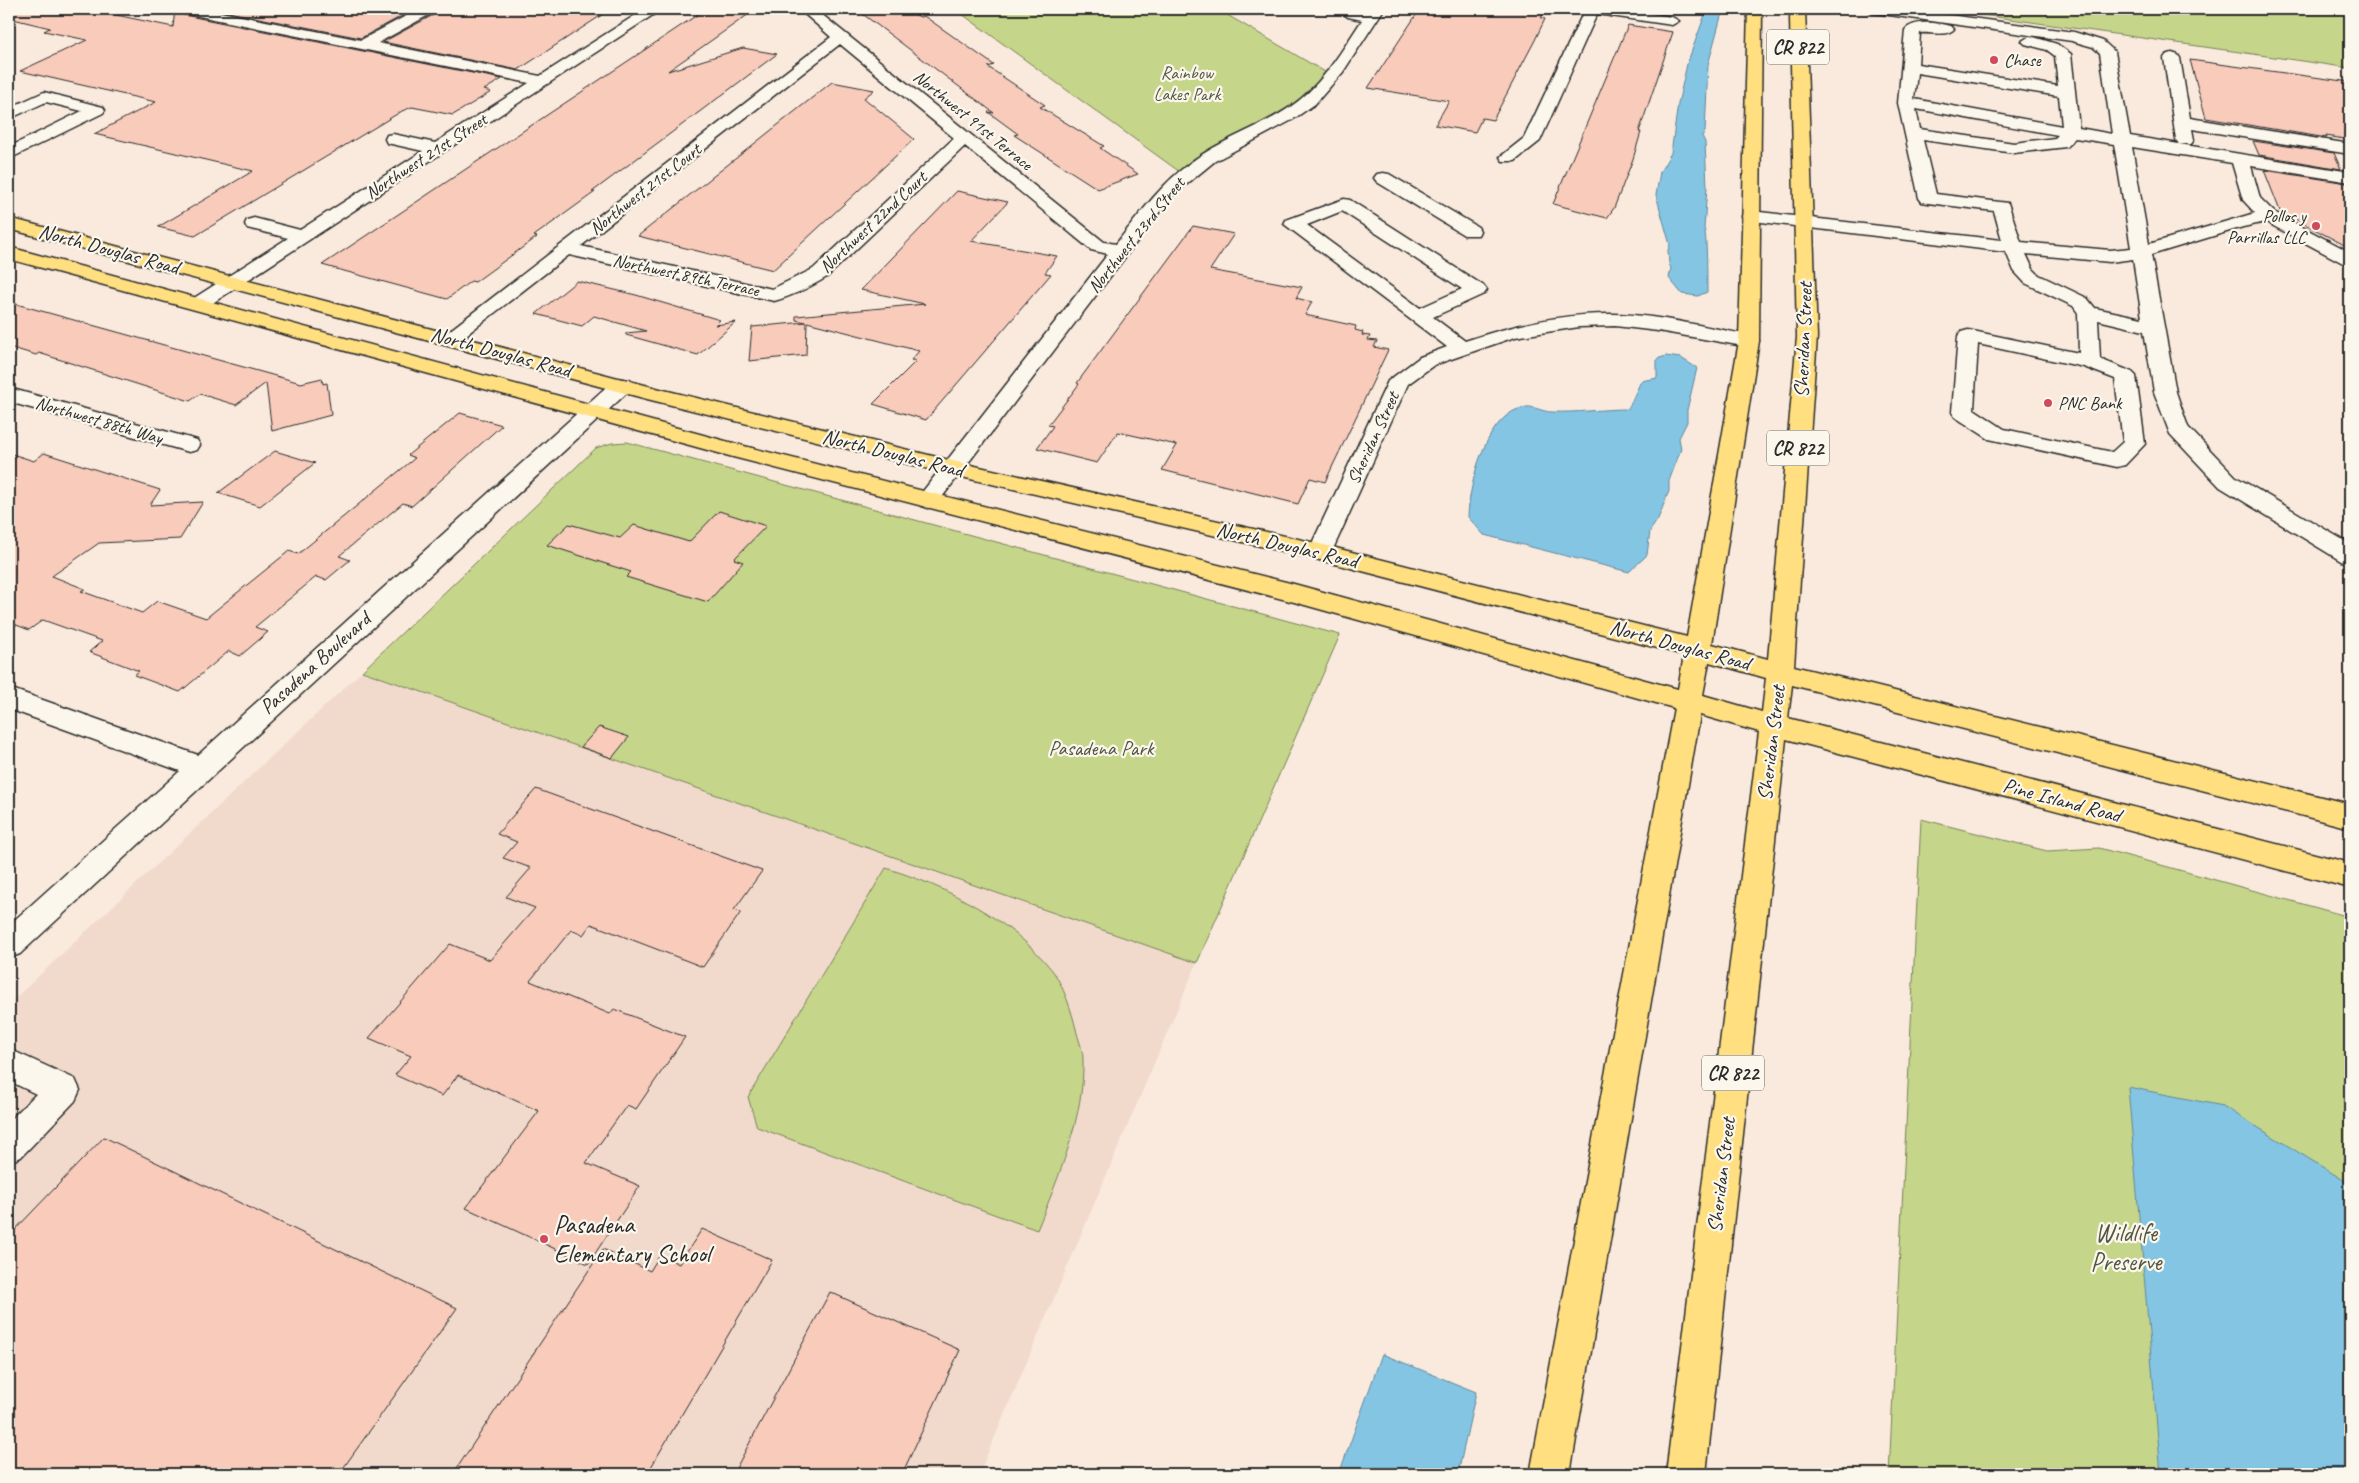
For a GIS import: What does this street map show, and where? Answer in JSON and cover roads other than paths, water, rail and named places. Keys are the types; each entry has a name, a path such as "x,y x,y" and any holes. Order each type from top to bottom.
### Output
{"main road":[{"name":"CR 822","path":"1550,1474 1698,650 1749,341 1755,9"},
{"name":"Sheridan Street","path":"1686,1474 1780,672 1807,337 1796,18 1798,9"},
{"name":"North Douglas Road","path":"9,223 622,385 953,468 1320,552 1780,672"},
{"name":"North Douglas Road","path":"9,253 590,412 928,500 1294,592 1773,725"},
{"path":"1780,672 2350,816"},
{"name":"Pine Island Road","path":"1773,725 2350,876"}],"street":[{"path":"184,9 207,11 542,81"},
{"path":"365,44 429,9"},
{"name":"Northwest 21st Street","path":"198,304 655,9"},
{"name":"Northwest 91st Terrace","path":"806,9 1098,246 1121,251"},
{"path":"1344,9 1353,14 1375,13"},
{"path":"1509,157 1531,141 1592,9 1672,21"},
{"path":"1875,9 2074,37 2098,44 2107,52 2165,392 2178,429 2228,482 2350,556"},
{"name":"Northwest 23rd Street","path":"928,500 1165,193 1184,175 1209,156 1269,125 1308,102 1332,76 1375,13"},
{"path":"2071,132 2063,54 2039,42 1931,27 1913,30 1906,103 1928,198 2002,207 2011,238 2024,271 2032,279 2080,302 2088,312 2090,362"},
{"name":"Northwest 21st Court","path":"450,338 568,249 840,37"},
{"path":"2172,58 2187,151"},
{"path":"1909,68 2067,92"},
{"path":"9,114 44,97 97,110 9,154"},
{"path":"1906,103 2123,141 2350,177"},
{"path":"2182,122 2350,149"},
{"path":"1913,134 2014,148 2060,143 2071,132"},
{"name":"Northwest 22nd Court","path":"774,295 801,284 820,273 964,138"},
{"path":"393,139 438,149"},
{"path":"2240,160 2252,200 2268,216 2350,260"},
{"path":"1383,178 1401,214 1477,290 1419,316"},
{"path":"1463,349 1293,224 1344,204 1401,214 1471,231"},
{"path":"1751,208 2011,238 2117,241 2142,252"},
{"path":"1803,214 1959,223"},
{"path":"2075,253 2110,256 2142,252 2238,222 2268,216"},
{"path":"254,224 303,236"},
{"path":"1989,226 2011,238 2075,253 2122,271 2148,290"},
{"name":"Northwest 89th Terrace","path":"568,249 774,295"},
{"path":"2088,312 2154,327"},
{"name":"Sheridan Street","path":"1320,552 1400,381 1427,361 1511,332 1579,321 1615,320 1658,325 1749,341"},
{"path":"1968,336 2090,362 2125,376 2134,444 2117,460 1997,434 1963,412 1968,336"},
{"name":"Pasadena Boulevard","path":"9,944 200,767 622,385"},
{"name":"Northwest 88th Way","path":"9,395 189,445"},
{"path":"9,698 200,767"},
{"path":"9,1145 62,1090 10,1067"}],"water":[{"path":"1707,9 1723,9 1708,65 1705,132 1702,136 1705,142 1707,187 1704,228 1707,292 1698,296 1682,294 1669,278 1671,268 1668,250 1670,245 1656,195 1660,172 1671,153 1678,104 1687,64"},
{"path":"1666,356 1681,358 1697,368 1687,410 1687,422 1679,438 1681,449 1669,481 1669,491 1658,519 1650,531 1647,555 1629,572 1484,535 1468,517 1469,503 1476,469 1482,452 1490,435 1500,422 1512,412 1526,407 1552,412 1628,409 1641,381 1657,378 1657,359"},
{"path":"2128,1087 2223,1106 2350,1184 2350,1474 2161,1474"},
{"path":"1382,1354 1476,1392 1458,1474 1339,1474"}],"place":[{"name":"Chase","path":"1994,60"},
{"name":"Pollos y Parrillas LLC","path":"2316,226"},
{"name":"PNC Bank","path":"2048,403"},
{"name":"Pasadena Elementary School","path":"544,1239"}],"park label":[{"name":"Rainbow Lakes Park","path":"1187,83"},
{"name":"Pasadena Park","path":"1101,748"},
{"name":"Wildlife Preserve","path":"2126,1248"}]}
